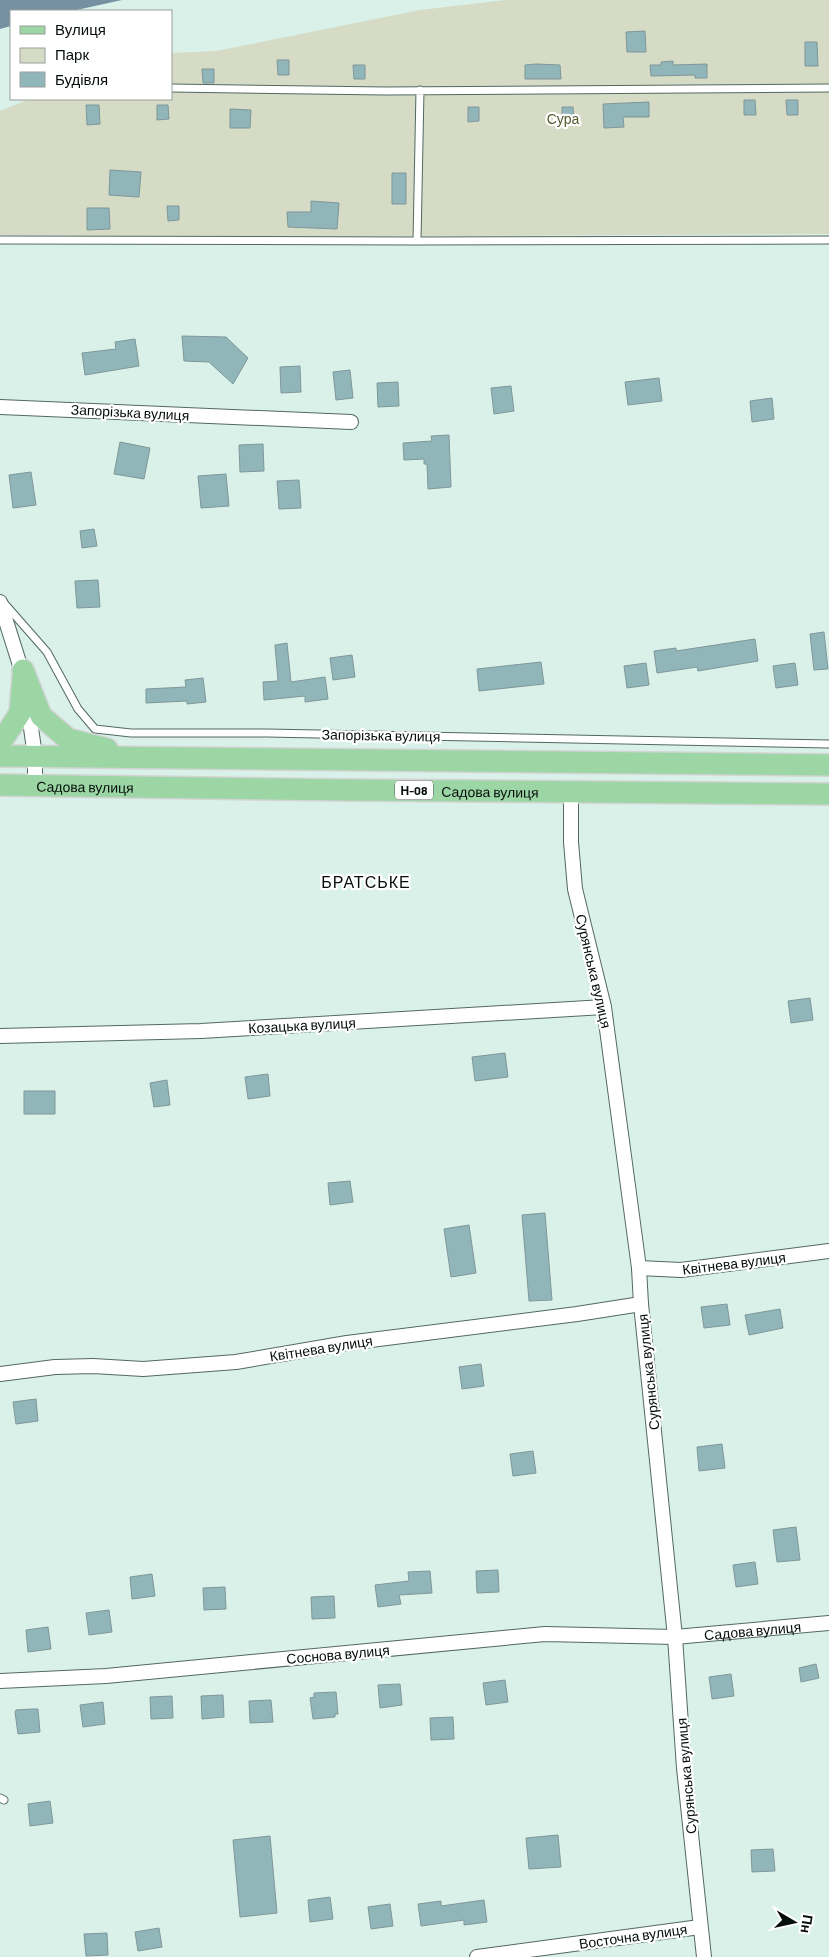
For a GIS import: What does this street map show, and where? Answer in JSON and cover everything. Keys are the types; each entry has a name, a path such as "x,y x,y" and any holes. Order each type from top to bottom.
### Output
{"main road":[{"path":"0,740 5,736 20,713 23,670"},
{"path":"23,670 41,716 68,739 135,757"},
{"name":"Н-08","path":"0,756 29,756"},
{"name":"Садова вулиця","path":"29,756 829,765"},
{"name":"Садова вулиця","path":"0,785 829,794"}],"street":[{"name":"Запорізька вулиця","path":"0,406 351,422"},
{"path":"0,600 23,670 29,756 35,786"},
{"name":"Сурянська вулиця","path":"571,792 571,842 575,889 604,1007 639,1268 641,1304 675,1637 684,1768 704,1957"},
{"name":"Козацька вулиця","path":"0,1036 201,1031 604,1007"},
{"name":"Квітнева вулиця","path":"639,1268 681,1270 829,1251"},
{"name":"Квітнева вулиця","path":"0,1374 55,1367 93,1366 143,1369 236,1362 347,1343 641,1304"},
{"name":"Садова вулиця","path":"675,1637 829,1623"},
{"name":"Соснова вулиця","path":"0,1681 106,1676 545,1634 675,1637"},
{"name":"Восточна вулиця","path":"477,1957 700,1926"}],"lane":[{"path":"172,88 420,90 829,88"},
{"path":"417,241 420,90"},
{"path":"0,240 829,240"},
{"name":"Запорізька вулиця","path":"0,600 47,652 78,709 95,729 131,733 267,733 829,744"}],"green space":[{"name":"Сура","path":"506,0 829,0 829,234 255,237 0,235 0,111 28,100 172,100 172,53 217,51 420,10"}],"water":[{"path":"0,0 122,0 77,10 10,10 10,26 0,29"}],"building":[{"path":"645,31 646,52 627,52 626,32"},
{"path":"805,42 817,42 818,66 805,66"},
{"path":"277,60 289,60 289,75 278,75"},
{"path":"673,61 673,65 707,64 707,78 695,78 695,75 651,76 650,65 661,65 661,62"},
{"path":"353,65 365,65 365,79 354,79"},
{"path":"525,65 560,65 561,79 525,79"},
{"path":"202,69 214,69 214,83 203,83"},
{"path":"744,100 755,100 756,115 744,115"},
{"path":"786,100 798,100 798,115 787,115"},
{"path":"649,102 649,117 623,117 624,127 604,128 603,104"},
{"path":"86,105 99,105 100,124 87,125"},
{"path":"157,105 168,105 169,119 157,120"},
{"path":"468,107 479,107 479,121 468,122"},
{"path":"562,107 573,107 574,121 562,122"},
{"path":"230,109 251,110 250,128 230,128"},
{"path":"110,170 141,172 139,197 109,195"},
{"path":"392,173 406,173 406,204 392,204"},
{"path":"311,201 339,203 337,229 288,227 287,212 311,212"},
{"path":"167,206 179,206 179,220 168,221"},
{"path":"87,208 109,208 110,229 87,230"},
{"path":"182,336 226,337 248,358 233,384 209,362 184,361"},
{"path":"135,339 139,366 85,375 82,353 116,349 115,342"},
{"path":"300,366 301,392 281,393 280,367"},
{"path":"350,370 353,398 336,400 333,372"},
{"path":"659,378 662,401 628,405 625,382"},
{"path":"398,382 399,406 378,407 377,383"},
{"path":"511,386 514,411 494,414 491,388"},
{"path":"772,398 774,419 752,422 750,401"},
{"path":"449,435 451,487 428,489 427,464 424,464 424,459 404,460 403,443 432,441 431,436"},
{"path":"120,442 150,448 144,479 114,474"},
{"path":"263,444 264,471 240,472 239,445"},
{"path":"31,472 36,505 13,508 9,475"},
{"path":"226,474 229,506 201,508 198,476"},
{"path":"299,480 301,508 279,509 277,481"},
{"path":"94,529 97,546 82,548 80,531"},
{"path":"98,580 100,607 77,608 75,581"},
{"path":"824,632 828,669 814,670 810,634"},
{"path":"755,639 758,661 698,671 697,667 657,673 654,651 676,648 676,651"},
{"path":"287,643 291,682 325,677 328,699 305,702 305,696 264,700 263,682 278,681 275,645"},
{"path":"352,655 355,677 333,680 330,658"},
{"path":"541,662 544,684 479,691 477,669"},
{"path":"646,663 649,685 627,688 624,666"},
{"path":"795,663 798,685 776,688 773,666"},
{"path":"203,678 206,702 187,704 187,701 146,703 146,689 186,687 185,680"},
{"path":"810,998 813,1020 791,1023 788,1001"},
{"path":"505,1053 508,1077 475,1081 472,1057"},
{"path":"268,1074 270,1096 248,1099 245,1077"},
{"path":"167,1080 170,1105 154,1107 150,1083"},
{"path":"24,1091 55,1091 55,1114 24,1114"},
{"path":"350,1181 353,1202 330,1205 328,1183"},
{"path":"545,1213 552,1300 529,1301 522,1215"},
{"path":"469,1225 476,1273 451,1277 444,1229"},
{"path":"727,1304 730,1325 704,1328 701,1307"},
{"path":"780,1309 783,1328 749,1335 745,1315"},
{"path":"481,1364 484,1386 462,1389 459,1367"},
{"path":"36,1399 38,1421 16,1424 13,1402"},
{"path":"722,1444 725,1468 699,1471 697,1447"},
{"path":"533,1451 536,1473 513,1476 510,1454"},
{"path":"796,1527 800,1560 777,1562 773,1530"},
{"path":"755,1562 758,1584 736,1587 733,1565"},
{"path":"498,1570 499,1592 477,1593 476,1571"},
{"path":"430,1571 432,1593 399,1595 401,1604 378,1607 375,1585 409,1581 408,1572"},
{"path":"152,1574 155,1596 132,1599 130,1577"},
{"path":"225,1587 226,1609 204,1610 203,1588"},
{"path":"334,1596 335,1618 312,1619 311,1597"},
{"path":"109,1610 112,1632 89,1635 86,1613"},
{"path":"48,1627 51,1649 28,1652 26,1630"},
{"path":"816,1664 819,1678 801,1682 799,1668"},
{"path":"731,1674 734,1696 712,1699 709,1677"},
{"path":"505,1680 508,1702 486,1705 483,1683"},
{"path":"400,1684 402,1705 380,1708 378,1685"},
{"path":"336,1692 338,1714 335,1714 335,1717 313,1719 310,1698 314,1697 314,1693"},
{"path":"223,1695 224,1717 202,1719 201,1696"},
{"path":"172,1696 173,1718 151,1719 150,1697"},
{"path":"271,1700 273,1722 250,1723 249,1701"},
{"path":"103,1702 105,1724 83,1727 80,1705"},
{"path":"38,1709 40,1732 18,1734 16,1710"},
{"path":"453,1717 454,1739 431,1740 430,1718"},
{"path":"50,1801 53,1823 30,1826 28,1804"},
{"path":"558,1835 561,1867 529,1869 526,1838"},
{"path":"270,1836 277,1913 240,1917 233,1840"},
{"path":"773,1849 775,1871 752,1872 751,1850"},
{"path":"330,1897 333,1919 310,1922 308,1900"},
{"path":"484,1900 487,1922 464,1925 464,1920 421,1926 418,1904 441,1901 441,1906"},
{"path":"390,1904 393,1926 371,1929 368,1907"},
{"path":"159,1928 162,1947 138,1951 135,1932"},
{"path":"107,1933 108,1955 86,1956 84,1934"}],"district":[{"name":"БРАТСЬКЕ","path":"366,881"}]}
